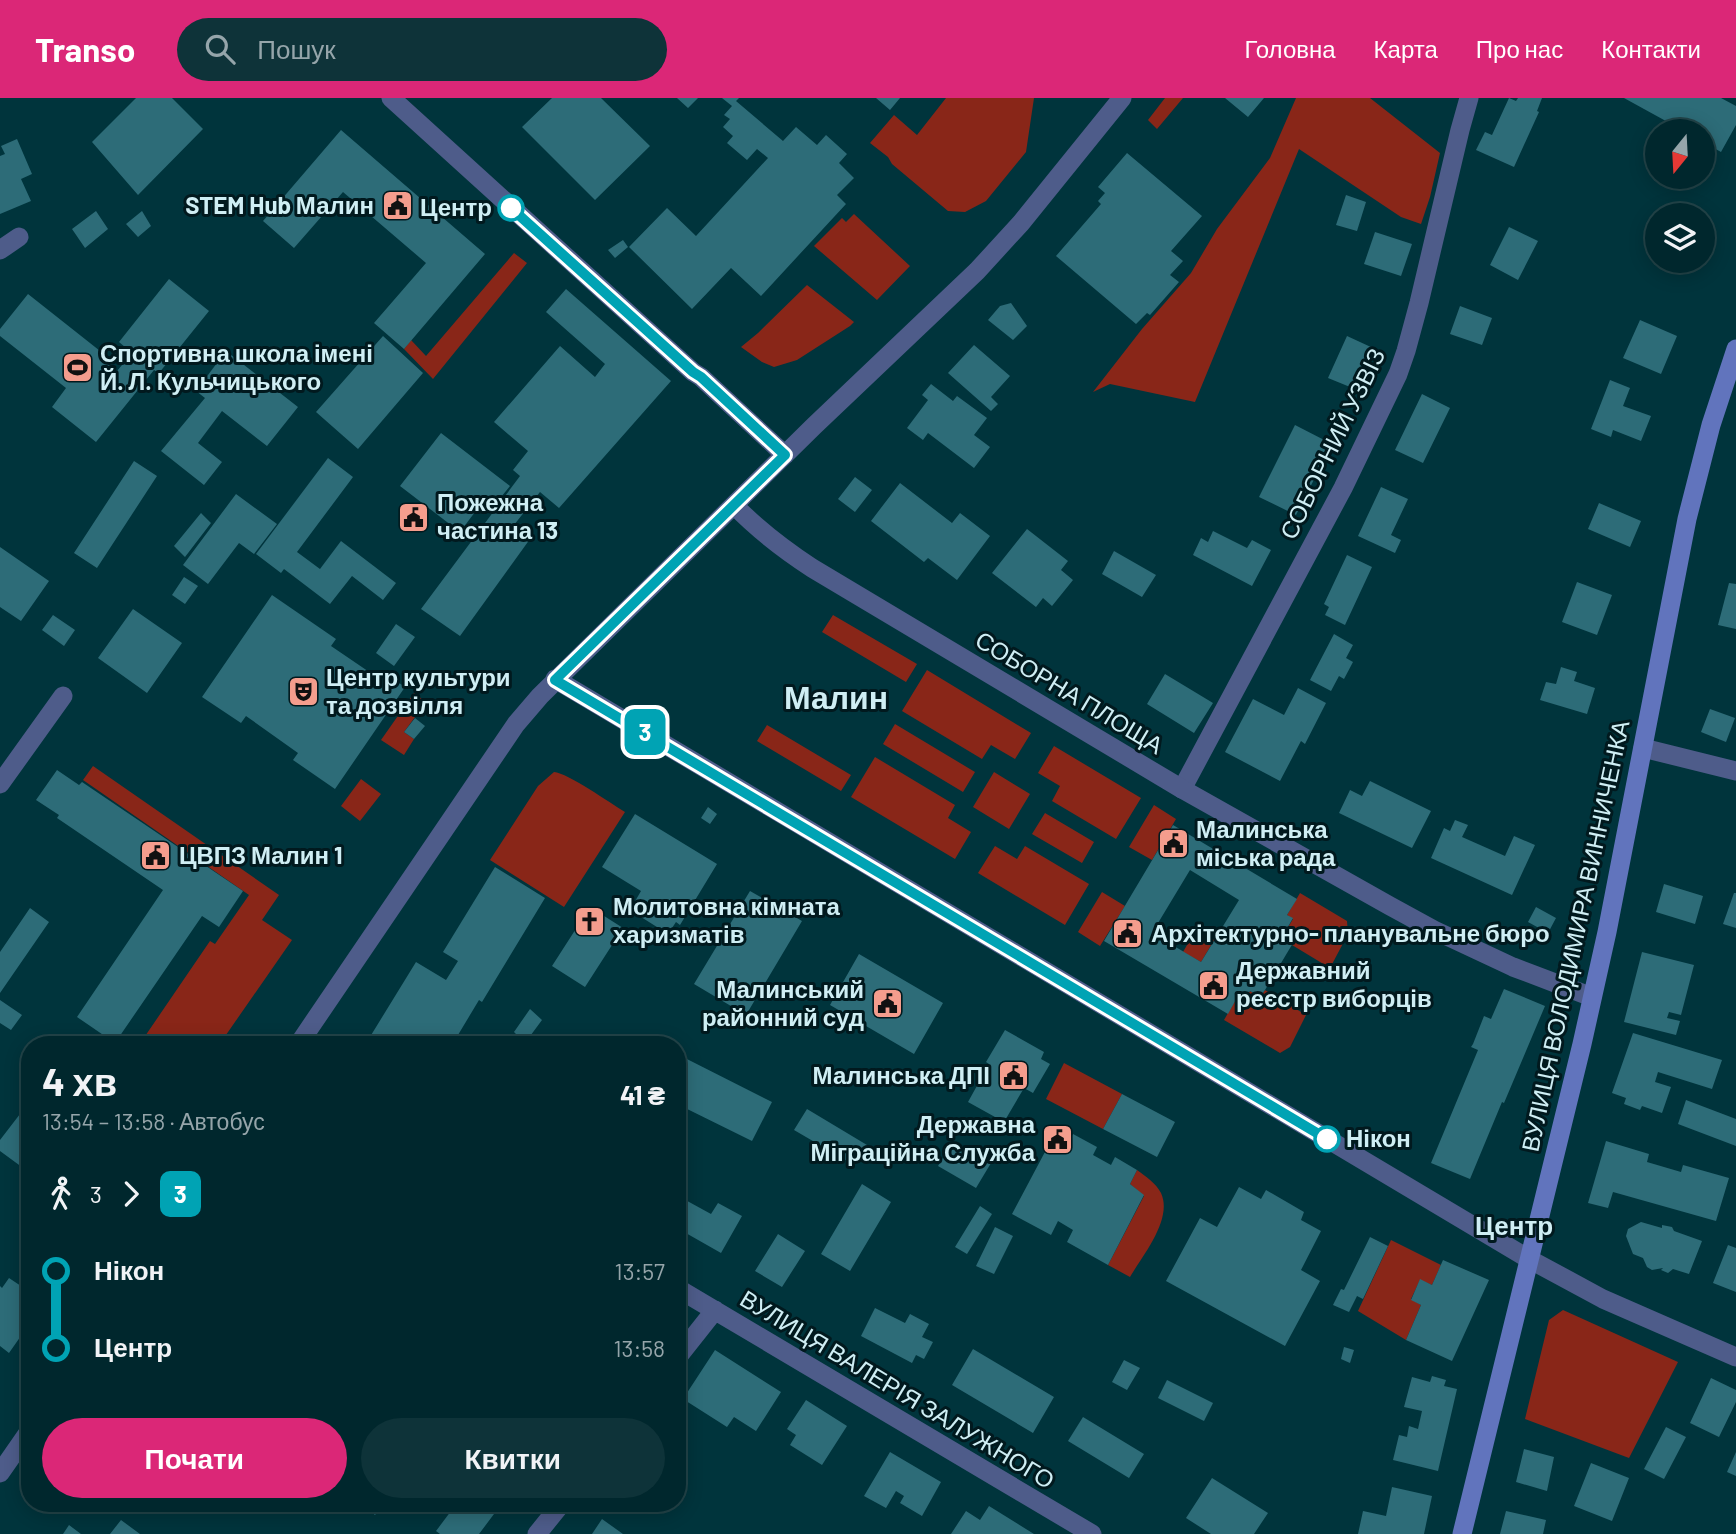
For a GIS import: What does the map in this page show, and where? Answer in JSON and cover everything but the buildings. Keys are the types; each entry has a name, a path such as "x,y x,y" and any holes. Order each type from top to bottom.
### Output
{"main road":[{"name":"ВУЛИЦЯ ВОЛОДИМИРА ВИННИЧЕНКА","path":"1462,1534 1592,997 1616,888 1687,519 1736,349"}],"street":[{"path":"390,98 785,455"},
{"path":"304,1036 516,723 555,680 991,257 1122,98"},
{"name":"СОБОРНИЙ УЗВІЗ","path":"1182,789 1343,488 1398,374 1419,303 1469,98"},
{"path":"0,250 19,237"},
{"name":"СОБОРНА ПЛОЩА","path":"734,505 772,541 812,568 1182,789 1434,930 1513,967 1592,997"},
{"path":"555,680 1529,1259 1603,1299 1736,1357"},
{"path":"0,784 63,696"},
{"path":"1643,748 1736,771"},
{"name":"ВУЛИЦЯ ВАЛЕРІЯ ЗАЛУЖНОГО","path":"686,1293 1092,1534"},
{"path":"686,1347 715,1310"},
{"path":"0,1472 21,1443"},
{"path":"537,1534 555,1512"}],"shaded area":[{"path":"946,98 1034,98 1026,152 986,201 965,212 948,211 870,143 894,115 917,135"},
{"path":"1165,98 1183,98 1157,129 1148,120"},
{"path":"1296,98 1370,98 1440,153 1421,224 1401,217 1299,149 1195,402 1110,384 1093,392 1142,329 1191,273 1217,229 1270,158"},
{"path":"854,214 910,266 877,300 814,246 842,218 846,222"},
{"path":"514,253 527,263 433,379 404,349 411,340 426,356"},
{"path":"807,285 854,322 797,360 774,367 741,347 758,333"},
{"path":"833,615 917,664 906,682 822,632"},
{"path":"927,670 1031,733 1015,759 991,745 982,759 902,711"},
{"path":"414,693 426,702 404,732 414,739 404,755 381,740"},
{"path":"895,724 975,772 963,792 883,744"},
{"path":"767,725 851,775 841,791 757,741"},
{"path":"1054,746 1141,798 1116,839 1052,801 1060,786 1038,773"},
{"path":"875,757 955,805 948,818 971,832 955,859 851,797"},
{"path":"93,766 279,895 262,920 292,940 225,1036 145,1036 210,941 215,944 249,895 83,780"},
{"path":"554,772 579,783 625,812 564,907 490,860 538,786"},
{"path":"994,772 1030,794 1009,829 973,807"},
{"path":"361,779 381,794 360,821 341,806"},
{"path":"1154,805 1176,819 1152,860 1129,847"},
{"path":"1045,813 1094,842 1082,863 1032,834"},
{"path":"995,846 1017,859 1025,846 1089,884 1065,925 978,873"},
{"path":"1102,892 1125,906 1100,946 1078,932"},
{"path":"1300,893 1347,921 1348,934 1330,968 1292,945 1296,938 1285,932 1293,919 1287,915"},
{"path":"1198,926 1216,937 1201,962 1183,952"},
{"path":"1265,990 1306,1015 1290,1047 1280,1053 1224,1020 1238,996 1244,1000 1250,991 1260,997"},
{"path":"1064,1063 1122,1094 1103,1129 1046,1099"},
{"path":"1137,1170 1159,1189 1164,1203 1155,1236 1130,1277 1108,1265 1144,1196 1130,1184"},
{"path":"1391,1240 1441,1265 1432,1285 1420,1280 1411,1299 1421,1305 1406,1340 1358,1311"},
{"path":"1563,1310 1678,1362 1629,1458 1525,1419 1549,1320"}],"bus line":[{"name":"3","path":"511,208 785,455 555,680 1327,1139"}],"place":[{"name":"STEM Hub Малин","path":"397,206"},
{"name":"Центр","path":"511,208"},
{"name":"Спортивна школа імені Й. Л. Кульчицького","path":"77,368"},
{"name":"Пожежна частина 13","path":"414,517"},
{"name":"Центр культури та дозвілля","path":"303,692"},
{"name":"Малинська міська рада","path":"1173,844"},
{"name":"ЦВПЗ Малин 1","path":"156,856"},
{"name":"Молитовна кімната харизматів","path":"590,921"},
{"name":"Архітектурно- планувальне бюро","path":"1128,934"},
{"name":"Державний реєстр виборців","path":"1213,985"},
{"name":"Малинський районний суд","path":"887,1004"},
{"name":"Малинська ДПІ","path":"1013,1076"},
{"name":"Державна Міграційна Служба","path":"1058,1139"},
{"name":"Нікон","path":"1327,1139"}],"district":[{"name":"Малин","path":"836,698"},
{"name":"Центр","path":"1514,1226"}]}
